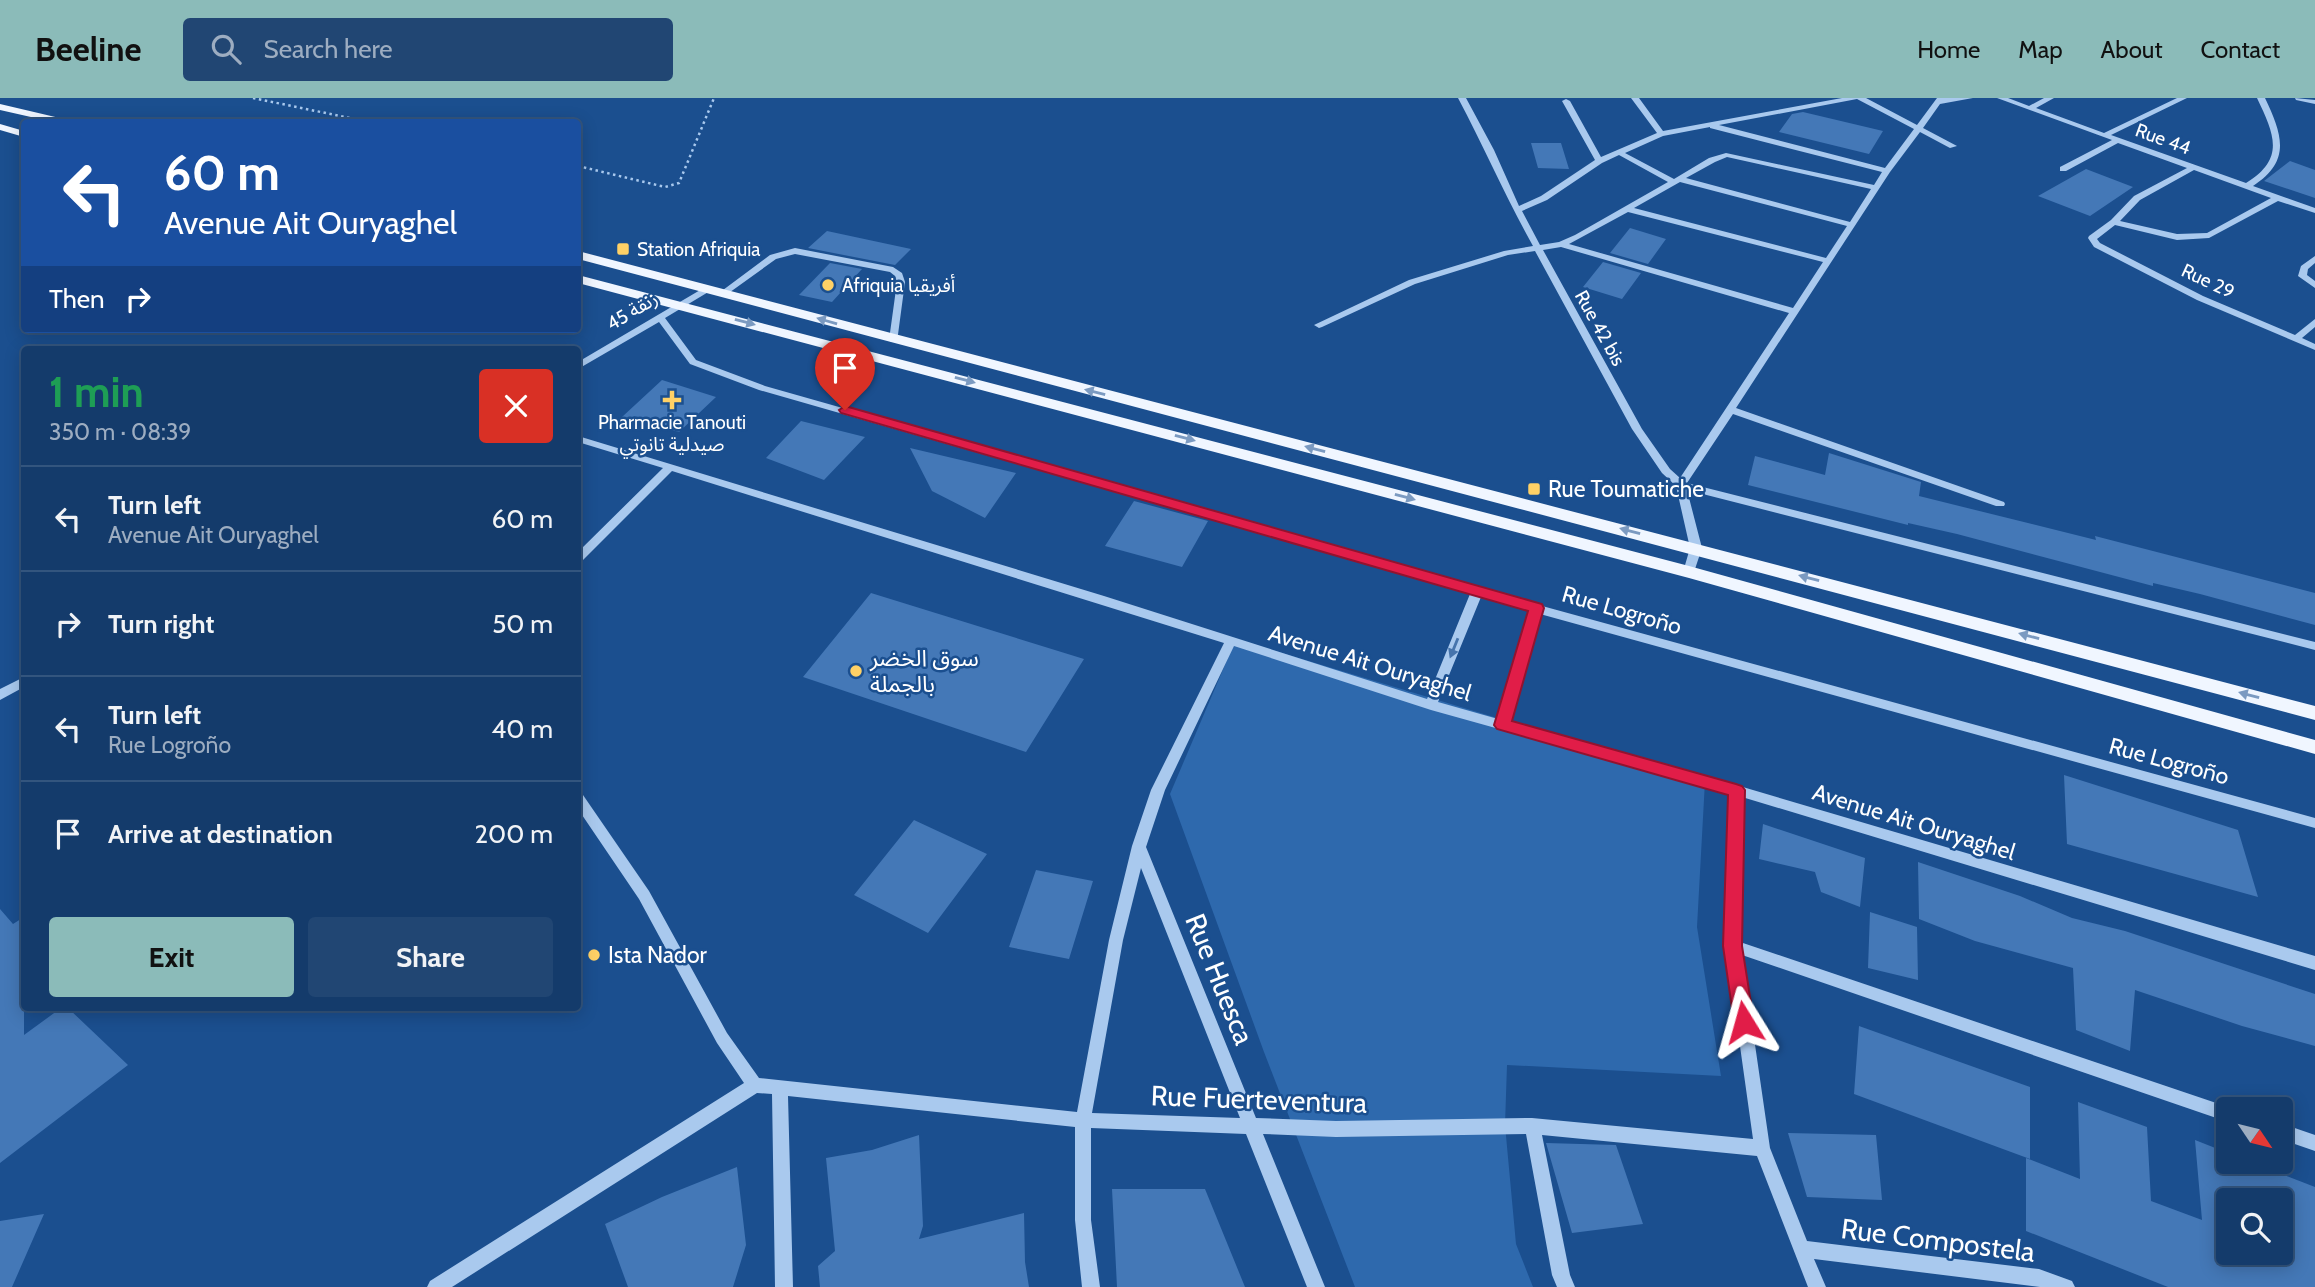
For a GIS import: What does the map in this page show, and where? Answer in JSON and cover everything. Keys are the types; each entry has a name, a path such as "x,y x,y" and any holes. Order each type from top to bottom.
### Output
{"main road":[{"path":"0,107 51,119"},
{"path":"0,127 21,133"},
{"path":"581,256 2315,713"},
{"path":"581,280 1689,572 2315,747"}],"street":[{"name":"Rue 42 bis","path":"1462,98 1537,248 1637,429 1666,471 1681,485 1696,548 1689,572"},
{"path":"1635,98 1661,134"},
{"path":"1517,210 1544,198 1599,161 1661,134 1854,98"},
{"path":"1860,98 1953,146"},
{"path":"1969,98 1940,100 1887,171 1681,485 2315,646"},
{"name":"Rue 44","path":"2001,98 2315,211"},
{"path":"2030,108 2050,98"},
{"path":"2105,135 2183,98"},
{"path":"2247,186 2269,169 2276,151 2274,131 2261,98"},
{"path":"2299,98 2315,102"},
{"path":"1566,101 1599,161"},
{"path":"1710,125 1887,171"},
{"path":"2063,169 2118,140"},
{"path":"1620,153 1676,180 1853,225"},
{"path":"1319,325 1412,282 1507,253 1561,244 1712,160 1731,156 1876,188"},
{"path":"2194,167 2137,198 2114,222 2156,234 2189,237 2209,235 2279,197"},
{"path":"1626,209 1828,261"},
{"name":"Rue 29","path":"2114,222 2092,239 2097,245 2148,272 2315,347"},
{"path":"1561,244 1796,312"},
{"path":"723,293 773,257 795,251 892,271 899,275 901,282 894,340"},
{"path":"2312,262 2304,268 2302,276 2315,285"},
{"name":"زنقة 45","path":"581,364 707,289"},
{"name":"Rue Logroño","path":"660,317 693,362 762,388 1477,592 2315,822"},
{"path":"2296,339 2315,322"},
{"path":"1731,410 2000,504"},
{"name":"Avenue Ait Ouryaghel","path":"581,440 1100,599 1432,705 1736,790 2315,963"},
{"path":"581,555 669,468"},
{"path":"1432,705 1477,592"},
{"path":"1503,725 1536,608"},
{"path":"1091,1287 1083,1220 1083,1120 1099,1021 1139,846 1158,790 1179,742 1230,642"},
{"path":"0,695 21,684"},
{"path":"1736,790 1733,946 1762,1148 1817,1287"},
{"path":"436,1287 755,1085 722,1038 644,895 581,803"},
{"name":"Rue Huesca","path":"1139,846 1316,1287"},
{"path":"1733,946 2216,1110"},
{"name":"Rue Fuerteventura","path":"755,1085 1083,1120 1336,1129 1532,1126 1762,1148"},
{"path":"780,1088 784,1287"},
{"path":"1532,1126 1561,1275 1566,1287"},
{"path":"2293,1135 2315,1143"},
{"name":"Rue Compostela","path":"1802,1249 2039,1278 2066,1287"}],"path":[{"path":"253,98 354,119"},
{"path":"581,167 665,187 679,183 714,98"}],"shaded area":[{"path":"1236,639 1705,781 1697,927 1721,1076 1507,1065 1505,1125 1516,1244 1533,1287 1355,1287 1264,1052 1170,794"}],"building":[{"path":"1803,112 1883,131 1869,154 1779,132 1792,114"},
{"path":"1531,143 1561,143 1569,169 1538,168"},
{"path":"2290,161 2315,170 2315,198 2264,181"},
{"path":"2086,169 2133,187 2090,216 2038,196"},
{"path":"1630,228 1666,239 1648,264 1610,253"},
{"path":"827,231 911,249 895,265 808,248"},
{"path":"1603,262 1641,273 1622,299 1583,287"},
{"path":"830,263 862,269 832,302 799,295"},
{"path":"662,380 716,397 679,432 622,417"},
{"path":"801,421 865,437 824,480 766,458"},
{"path":"910,448 1016,473 985,518 932,491"},
{"path":"1829,453 1921,482 1919,496 2096,540 2095,536 2315,593 2315,625 2200,594 2153,583 2153,586 1957,534 1908,525 1748,485 1755,456 1825,475"},
{"path":"1134,501 1208,521 1182,567 1105,546"},
{"path":"871,593 1084,659 1026,752 803,677"},
{"path":"2064,775 2238,830 2258,897 2067,844"},
{"path":"914,820 987,854 928,933 854,895"},
{"path":"1763,824 1865,858 1860,907 1821,892 1815,872 1759,859"},
{"path":"1918,862 2020,896 2072,918 2125,931 2315,994 2315,1046 2242,1026 2135,990 2130,1051 2076,1030 2073,968 1975,941 1919,919"},
{"path":"1036,870 1093,881 1069,959 1009,947"},
{"path":"0,909 13,924 21,919 21,1011 24,1011 24,1035 57,1011 71,1011 128,1065 0,1163"},
{"path":"1870,912 1917,927 1918,980 1868,968"},
{"path":"1859,1026 2030,1087 2030,1159 1854,1094"},
{"path":"2078,1102 2147,1127 2151,1201 2202,1220 2195,1140 2216,1148 2216,1174 2282,1174 2315,1187 2315,1287 2168,1287 2026,1231 2026,1158 2080,1179"},
{"path":"1788,1133 1876,1135 1882,1200 1807,1197"},
{"path":"919,1135 923,1226 919,1239 1024,1213 1025,1262 1029,1287 820,1287 818,1266 835,1251 826,1158 872,1150"},
{"path":"1546,1143 1616,1145 1643,1224 1572,1233"},
{"path":"737,1167 746,1245 733,1287 628,1287 605,1224 662,1197"},
{"path":"1112,1189 1205,1189 1245,1287 1117,1287"},
{"path":"44,1214 12,1287 0,1287 0,1221"}],"place":[{"name":"Station Afriquia","path":"623,249"},
{"name":"Afriquia أفريقيا","path":"828,285"},
{"name":"Pharmacie Tanouti صيدلية تانوتي","path":"672,400"},
{"name":"Rue Toumatiche","path":"1534,489"},
{"name":"سوق الخضر بالجملة","path":"856,671"},
{"name":"Ista Nador","path":"594,955"}],"route":[{"path":"845,410 1536,608 1503,725 1736,790 1733,946 1744,1022"}]}
